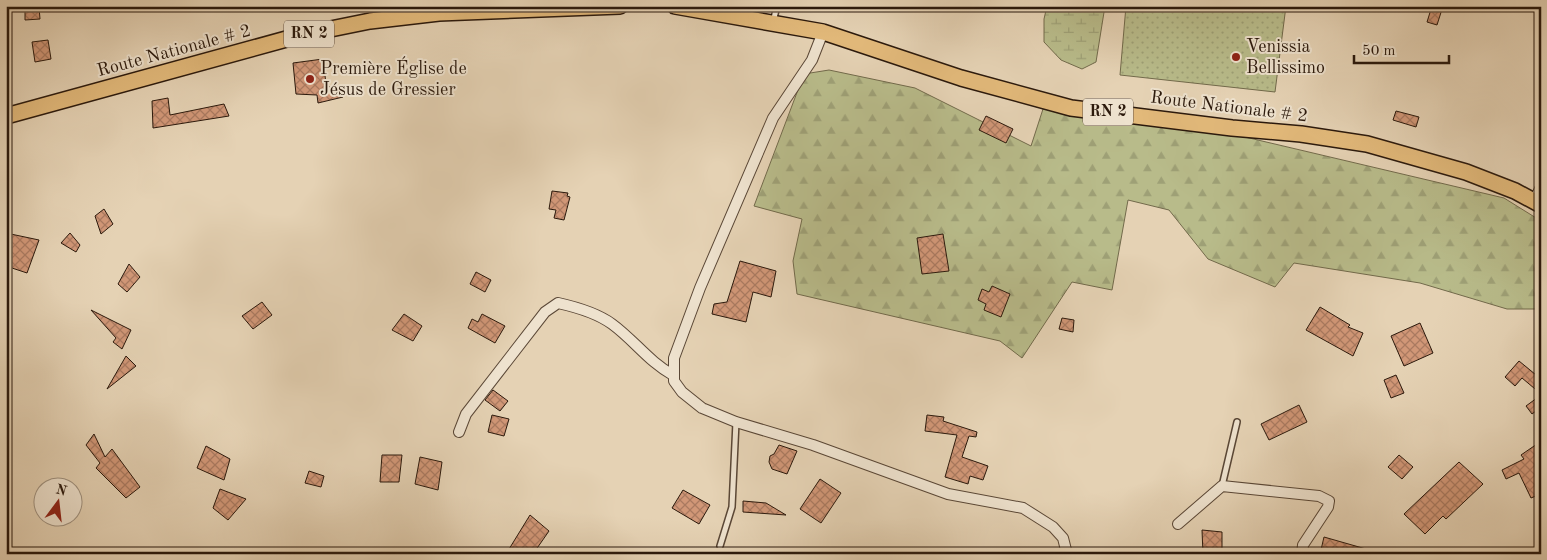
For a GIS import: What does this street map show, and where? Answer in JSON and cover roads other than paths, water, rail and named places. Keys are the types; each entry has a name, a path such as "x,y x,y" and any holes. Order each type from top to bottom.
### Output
{"main road":[{"name":"Route Nationale # 2","path":"6,116 301,35 370,21 439,13 620,6"},
{"name":"Route Nationale # 2","path":"676,6 824,32 961,78 1071,108 1232,128 1301,134 1401,152 1466,172 1516,191 1537,203"}],"street":[{"path":"824,32 812,60 773,118 700,288 674,358 674,380 682,392 702,408 736,422 813,445 948,494 1023,508 1053,527 1063,538 1067,554"},
{"path":"1537,203 1541,187"},
{"path":"459,432 466,414 546,312 558,303 578,307 612,324 652,361 673,375"},
{"path":"1178,524 1222,486 1319,496 1329,501 1328,507 1302,545 1302,554"}],"lane":[{"path":"772,22 777,6"},
{"path":"720,546 732,507 736,422"},
{"path":"1222,486 1237,422"}],"place":[{"name":"Venissia Bellissimo","path":"1236,57"},
{"name":"Première Église de Jésus de Gressier","path":"310,79"}]}
